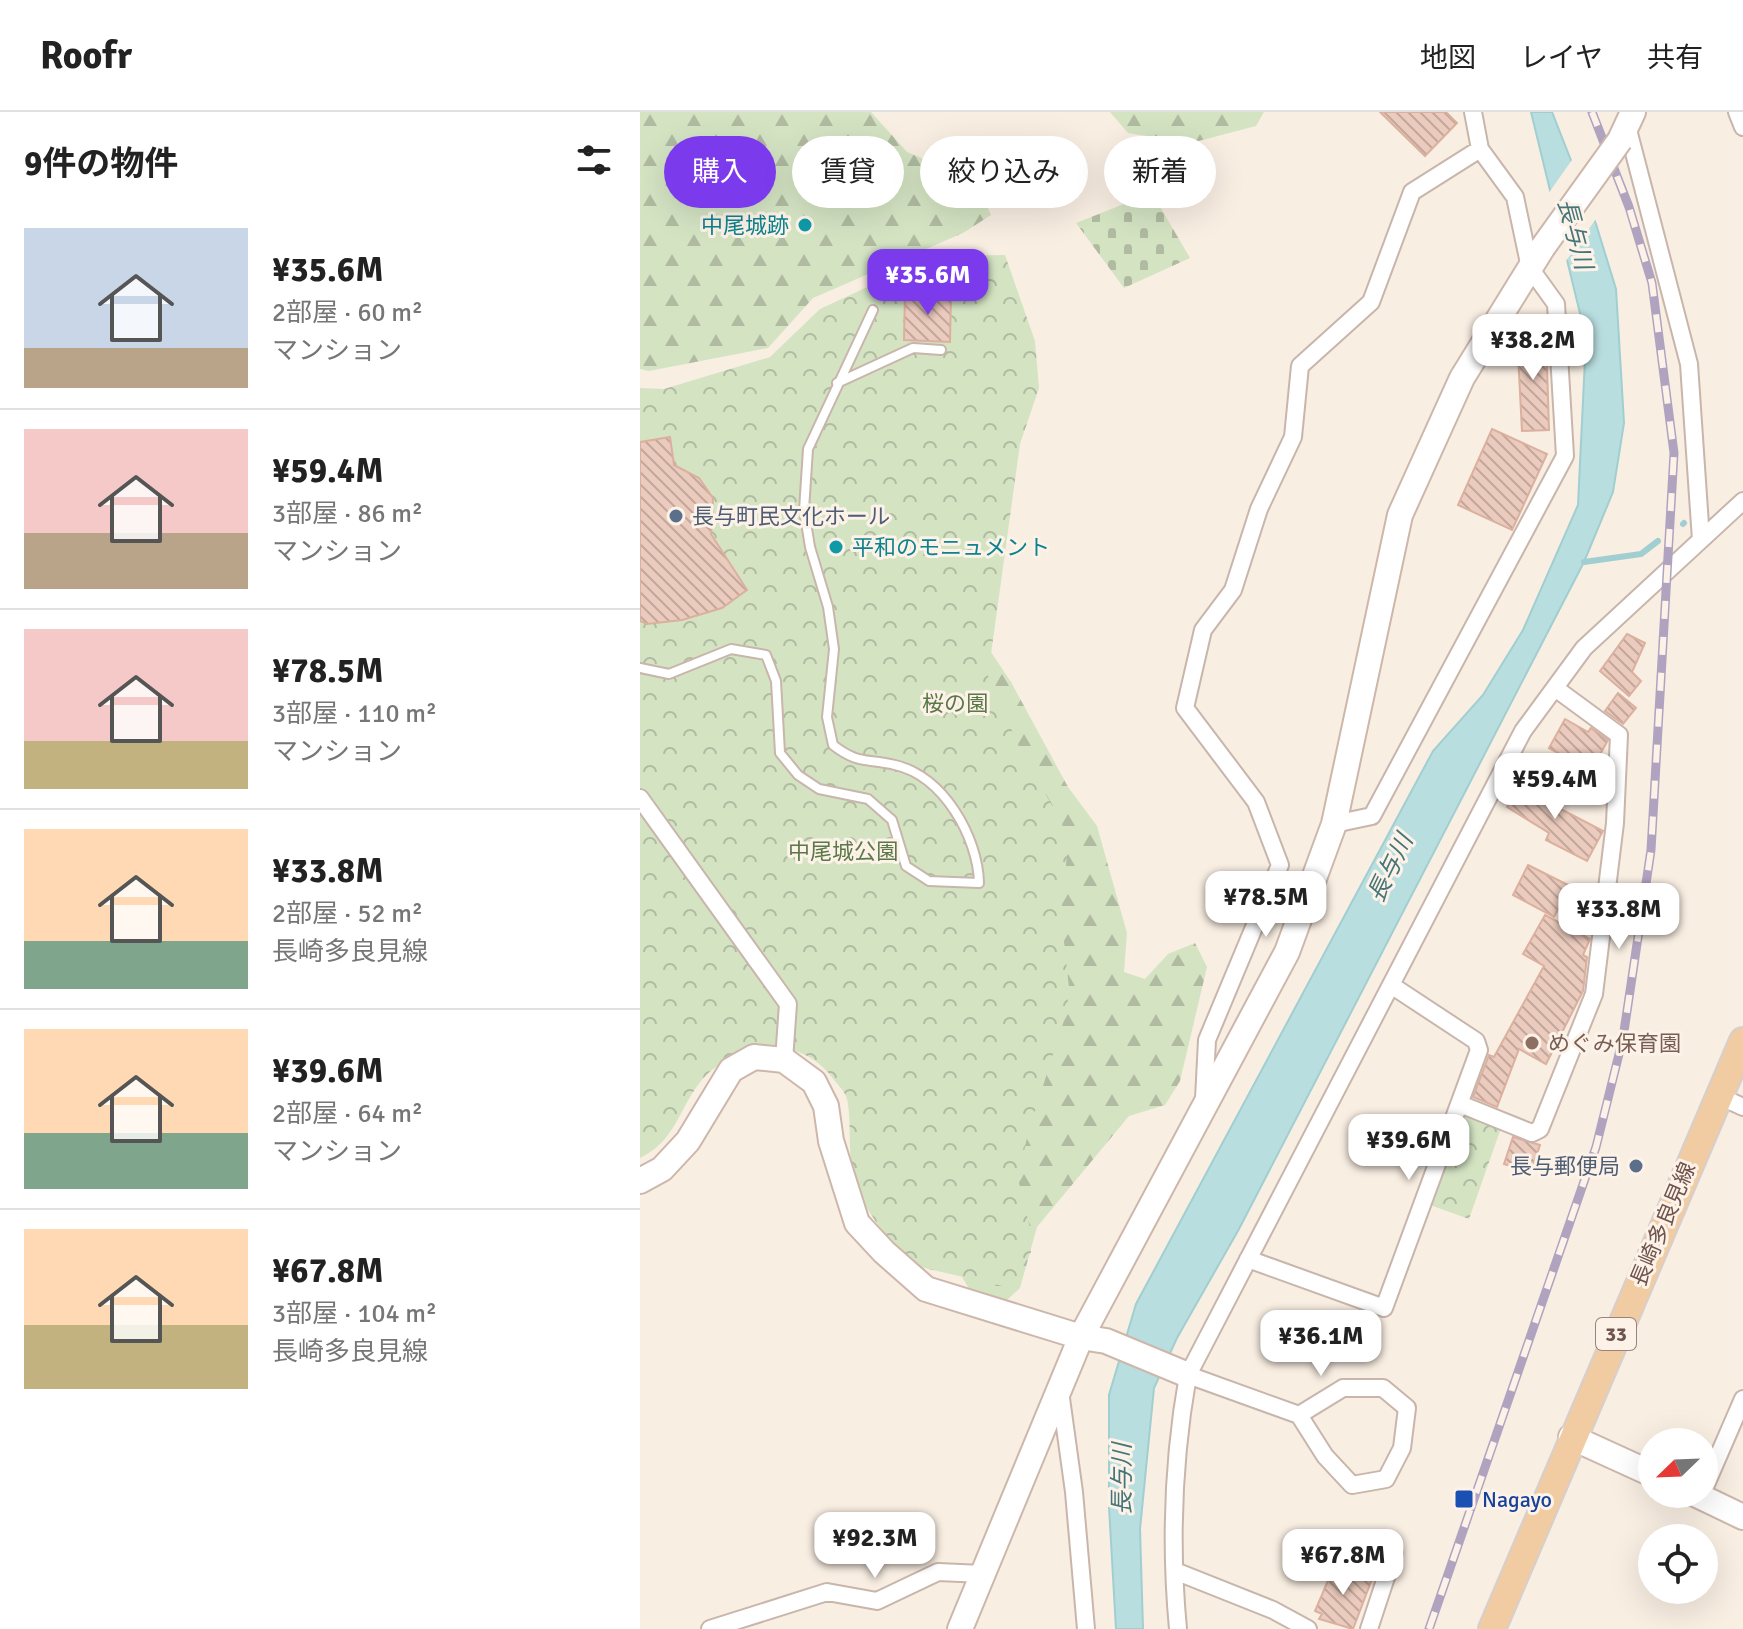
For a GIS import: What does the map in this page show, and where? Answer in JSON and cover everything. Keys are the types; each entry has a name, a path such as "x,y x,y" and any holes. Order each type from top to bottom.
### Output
{"main road":[{"name":"長崎多良見線","path":"1492,1629 1571,1437 1731,1101 1743,1041"}],"street":[{"path":"1334,824 1372,816 1565,456 1556,304 1515,197 1480,149 1473,112"},
{"path":"1737,112 1743,127"},
{"path":"960,1629 1081,1337 1287,952 1334,824 1400,515 1462,378 1625,121"},
{"path":"1625,121 1689,364 1701,540"},
{"path":"1204,1107 1207,1040 1280,865 1256,802 1185,708 1203,630 1233,590 1259,509 1293,437 1300,366 1371,302 1412,192 1480,149"},
{"path":"1178,1629 1173,1501 1179,1427 1188,1375 1523,731 1584,648 1743,501"},
{"path":"1460,1104 1532,1133 1540,1129 1594,994 1615,823 1619,735 1555,688"},
{"path":"640,798 788,1004 784,1060"},
{"path":"1248,1259 1384,1308 1479,1050 1476,1041 1391,985"},
{"path":"640,1181 662,1169 688,1141 731,1070 754,1057 784,1060 814,1082 826,1106 831,1141 857,1223 926,1289 1081,1337 1106,1341 1299,1415 1325,1456 1352,1485 1386,1479 1402,1448 1407,1408 1383,1388 1343,1388 1299,1415"},
{"path":"1060,1389 1074,1492 1086,1629"},
{"path":"1718,1454 1743,1399"},
{"path":"1571,1437 1638,1468"},
{"path":"1718,1504 1743,1517"},
{"path":"1369,1629 1394,1553"},
{"path":"1175,1571 1273,1610 1308,1629"},
{"path":"710,1629 827,1592 877,1601 938,1572 983,1574"},
{"path":"763,1629 771,1612"}],"lane":[{"path":"640,668 669,674 731,649 766,655 776,681 780,753 798,775 819,789 868,799 892,820 906,866 929,881 979,883 979,859 968,829 947,802 922,779 899,765 852,760 833,745 827,717 834,649 828,607 810,547 804,510 808,449 873,310"},
{"path":"837,383 913,348 941,350"}],"green space":[{"path":"640,112 871,112 893,136 792,136 792,208 904,208 904,149 920,157 920,208 988,208 991,215 963,233 813,298 768,348 649,371 640,369"},
{"path":"1110,112 1264,112 1256,126 1216,136 1128,133"},
{"path":"1114,208 1161,208 1190,258 1124,288 1076,223"},
{"name":"中尾城公園","path":"1005,255 1035,341 1039,388 1020,444 988,676 1020,749 1062,823 1067,855 1061,913 1069,988 1067,1011 1028,1133 1018,1179 1030,1228 1031,1252 1011,1288 907,1264 872,1216 856,1187 845,1093 819,1064 791,1050 761,1049 716,1067 695,1089 665,1139 640,1158 640,388 664,389 770,357 820,309 934,256"},
{"path":"973,625 1011,682 1068,787 1097,826 1127,933 1124,972 1145,979 1168,954 1195,943 1207,967 1180,1081 1165,1105 1129,1116 1037,1227 1020,1288 1007,1300 971,1292 953,1262"},
{"path":"1462,1114 1501,1128 1469,1219 1430,1205"}],"water":[{"name":"長与川","path":"1531,112 1552,112 1596,224 1616,289 1624,423 1613,492 1584,562 1239,1229 1177,1338 1154,1388 1140,1529 1143,1629 1116,1629 1109,1507 1109,1395 1136,1304 1433,751 1483,695 1523,630 1578,505 1586,338"}],"pier":[{"path":"1574,157 1598,216 1566,261 1548,194"}],"building":[{"path":"1380,112 1446,112 1457,123 1425,156"},
{"path":"905,292 951,294 950,342 904,340"},
{"path":"1546,334 1549,430 1522,431 1517,335"},
{"path":"1492,429 1547,454 1512,530 1458,505"},
{"name":"長与町民文化ホール","path":"670,437 674,465 699,478 713,498 711,534 747,590 722,608 682,620 647,624 640,621 640,442"},
{"path":"1627,634 1645,643 1632,672 1641,681 1629,696 1600,671"},
{"path":"1618,693 1636,708 1623,724 1605,711"},
{"path":"1565,719 1588,732 1591,728 1608,740 1591,771 1549,748"},
{"path":"1523,780 1554,798 1551,804 1603,831 1587,861 1546,840 1549,833 1507,807"},
{"path":"1528,865 1570,886 1554,917 1513,895"},
{"path":"1545,915 1590,939 1583,955 1587,957 1583,991 1546,1064 1519,1049 1497,1107 1473,1097 1489,1055 1494,1057 1544,966 1523,954"},
{"path":"1513,1137 1540,1145 1531,1172 1504,1164"},
{"path":"1335,1564 1372,1579 1353,1629 1319,1619 1322,1614 1315,1611"}],"waterway":[{"path":"1584,562 1641,554 1658,541"}],"railway":[{"path":"1429,1629 1596,1147 1623,1038 1651,850 1674,453 1652,283 1629,207 1592,112"}],"place":[{"name":"中尾城跡","path":"805,225"},
{"name":"長与町民文化ホール","path":"676,516"},
{"name":"平和のモニュメント","path":"836,547"},
{"name":"めぐみ保育園","path":"1532,1043"},
{"name":"長与郵便局","path":"1636,1166"},
{"name":"Nagayo","path":"1464,1499"}],"park label":[{"name":"桜の園","path":"955,703"}]}
